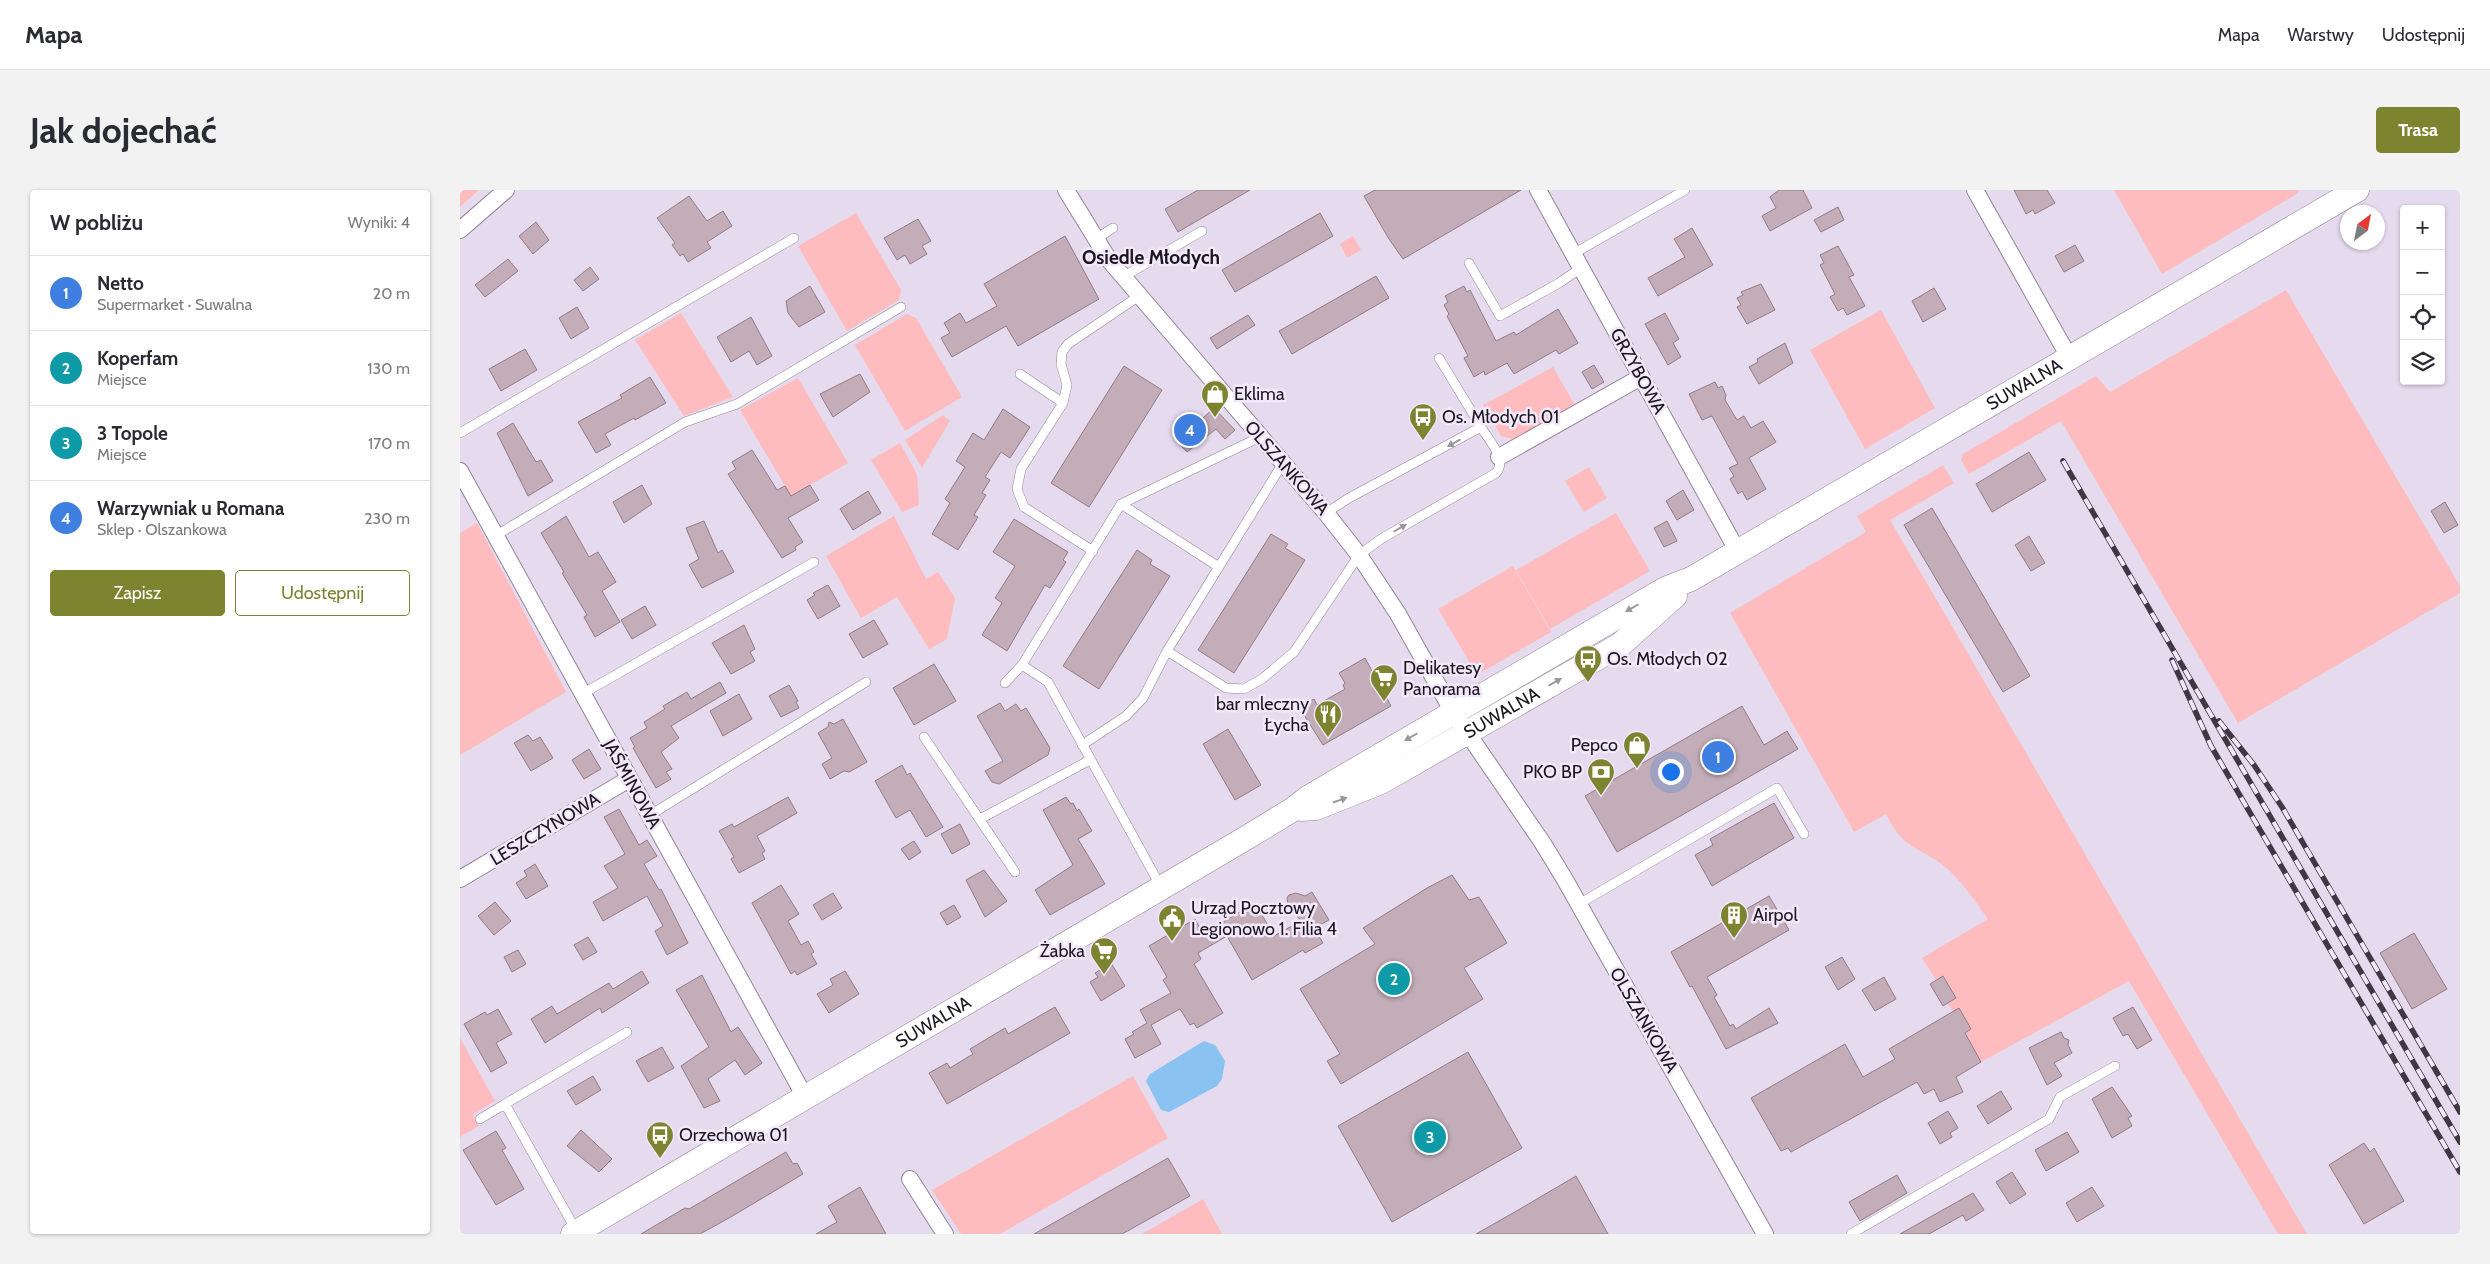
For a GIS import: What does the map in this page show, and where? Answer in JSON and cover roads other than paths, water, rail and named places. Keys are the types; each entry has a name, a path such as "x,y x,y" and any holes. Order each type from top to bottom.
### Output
{"street":[{"path":"460,230 506,190"},
{"name":"OLSZANKOWA","path":"1066,190 1096,240 1123,277 1284,463 1359,555 1398,614 1467,733 1520,809 1579,904 1765,1234"},
{"name":"GRZYBOWA","path":"1538,190 1738,552"},
{"path":"1975,190 2068,357"},
{"name":"SUWALNA","path":"575,1233 1161,888 1292,810 1309,797 1454,712 1665,589 1691,579 1738,552 2068,357 2357,190"},
{"path":"1499,457 1641,377"},
{"name":"JAŚMINOWA","path":"460,471 805,1097"},
{"name":"SUWALNA","path":"1292,810 1316,808 1347,798 1381,782 1620,645 1691,579"},
{"name":"LESZCZYNOWA","path":"460,879 629,779"},
{"path":"910,1179 945,1234"}],"lane":[{"path":"1469,264 1500,316 1559,283 1577,261 1685,190"},
{"path":"1096,240 1114,228"},
{"path":"1123,277 1202,231"},
{"path":"460,433 794,238"},
{"path":"1093,551 1024,507 1017,490 1021,469 1063,403 1067,384 1061,364 1062,352 1068,344 1139,296"},
{"path":"495,536 685,422 737,404 901,307"},
{"path":"1167,651 1226,688 1244,689 1262,679 1294,652 1359,555 1381,539 1496,473 1501,464 1499,457 1439,358"},
{"path":"1020,374 1063,403"},
{"path":"1326,513 1481,427"},
{"path":"1005,682 1022,665 1121,504 1260,437"},
{"path":"1082,745 1136,707 1143,698 1167,651 1284,463"},
{"path":"1121,504 1219,567"},
{"path":"582,694 814,562"},
{"path":"1022,665 1048,682 1161,888"},
{"path":"650,815 866,682"},
{"path":"924,737 1015,872"},
{"path":"980,819 1090,760"},
{"path":"1579,904 1777,788 1804,834"},
{"path":"480,1119 627,1032"},
{"path":"1851,1234 2049,1119 2060,1097 2115,1066"},
{"path":"505,1104 575,1233"}],"water":[{"path":"1204,1041 1215,1045 1225,1061 1222,1079 1217,1086 1169,1112 1161,1110 1146,1081 1150,1074"}],"railway":[{"path":"2063,461 2460,1142"},
{"path":"2172,660 2211,746 2460,1172"},
{"path":"2219,721 2254,765 2282,807 2460,1112"}],"place":[{"name":"Eklima","path":"1215,418"},
{"name":"Warzywniak u Romana","path":"1190,430"},
{"name":"Os. Młodych 01","path":"1423,441"},
{"name":"Os. Młodych 02","path":"1588,683"},
{"name":"Delikatesy Panorama","path":"1384,702"},
{"name":"bar mleczny Łycha","path":"1328,738"},
{"name":"Netto","path":"1718,757"},
{"name":"Pepco","path":"1637,769"},
{"name":"PKO BP","path":"1601,796"},
{"name":"Airpol","path":"1734,939"},
{"name":"Urząd Pocztowy Legionowo 1. Filia 4","path":"1172,942"},
{"name":"Żabka","path":"1104,975"},
{"name":"Koperfam","path":"1394,979"},
{"name":"3 Topole","path":"1430,1137"},
{"name":"Orzechowa 01","path":"660,1159"}],"district":[{"name":"Osiedle Młodych","path":"1151,257"}]}
